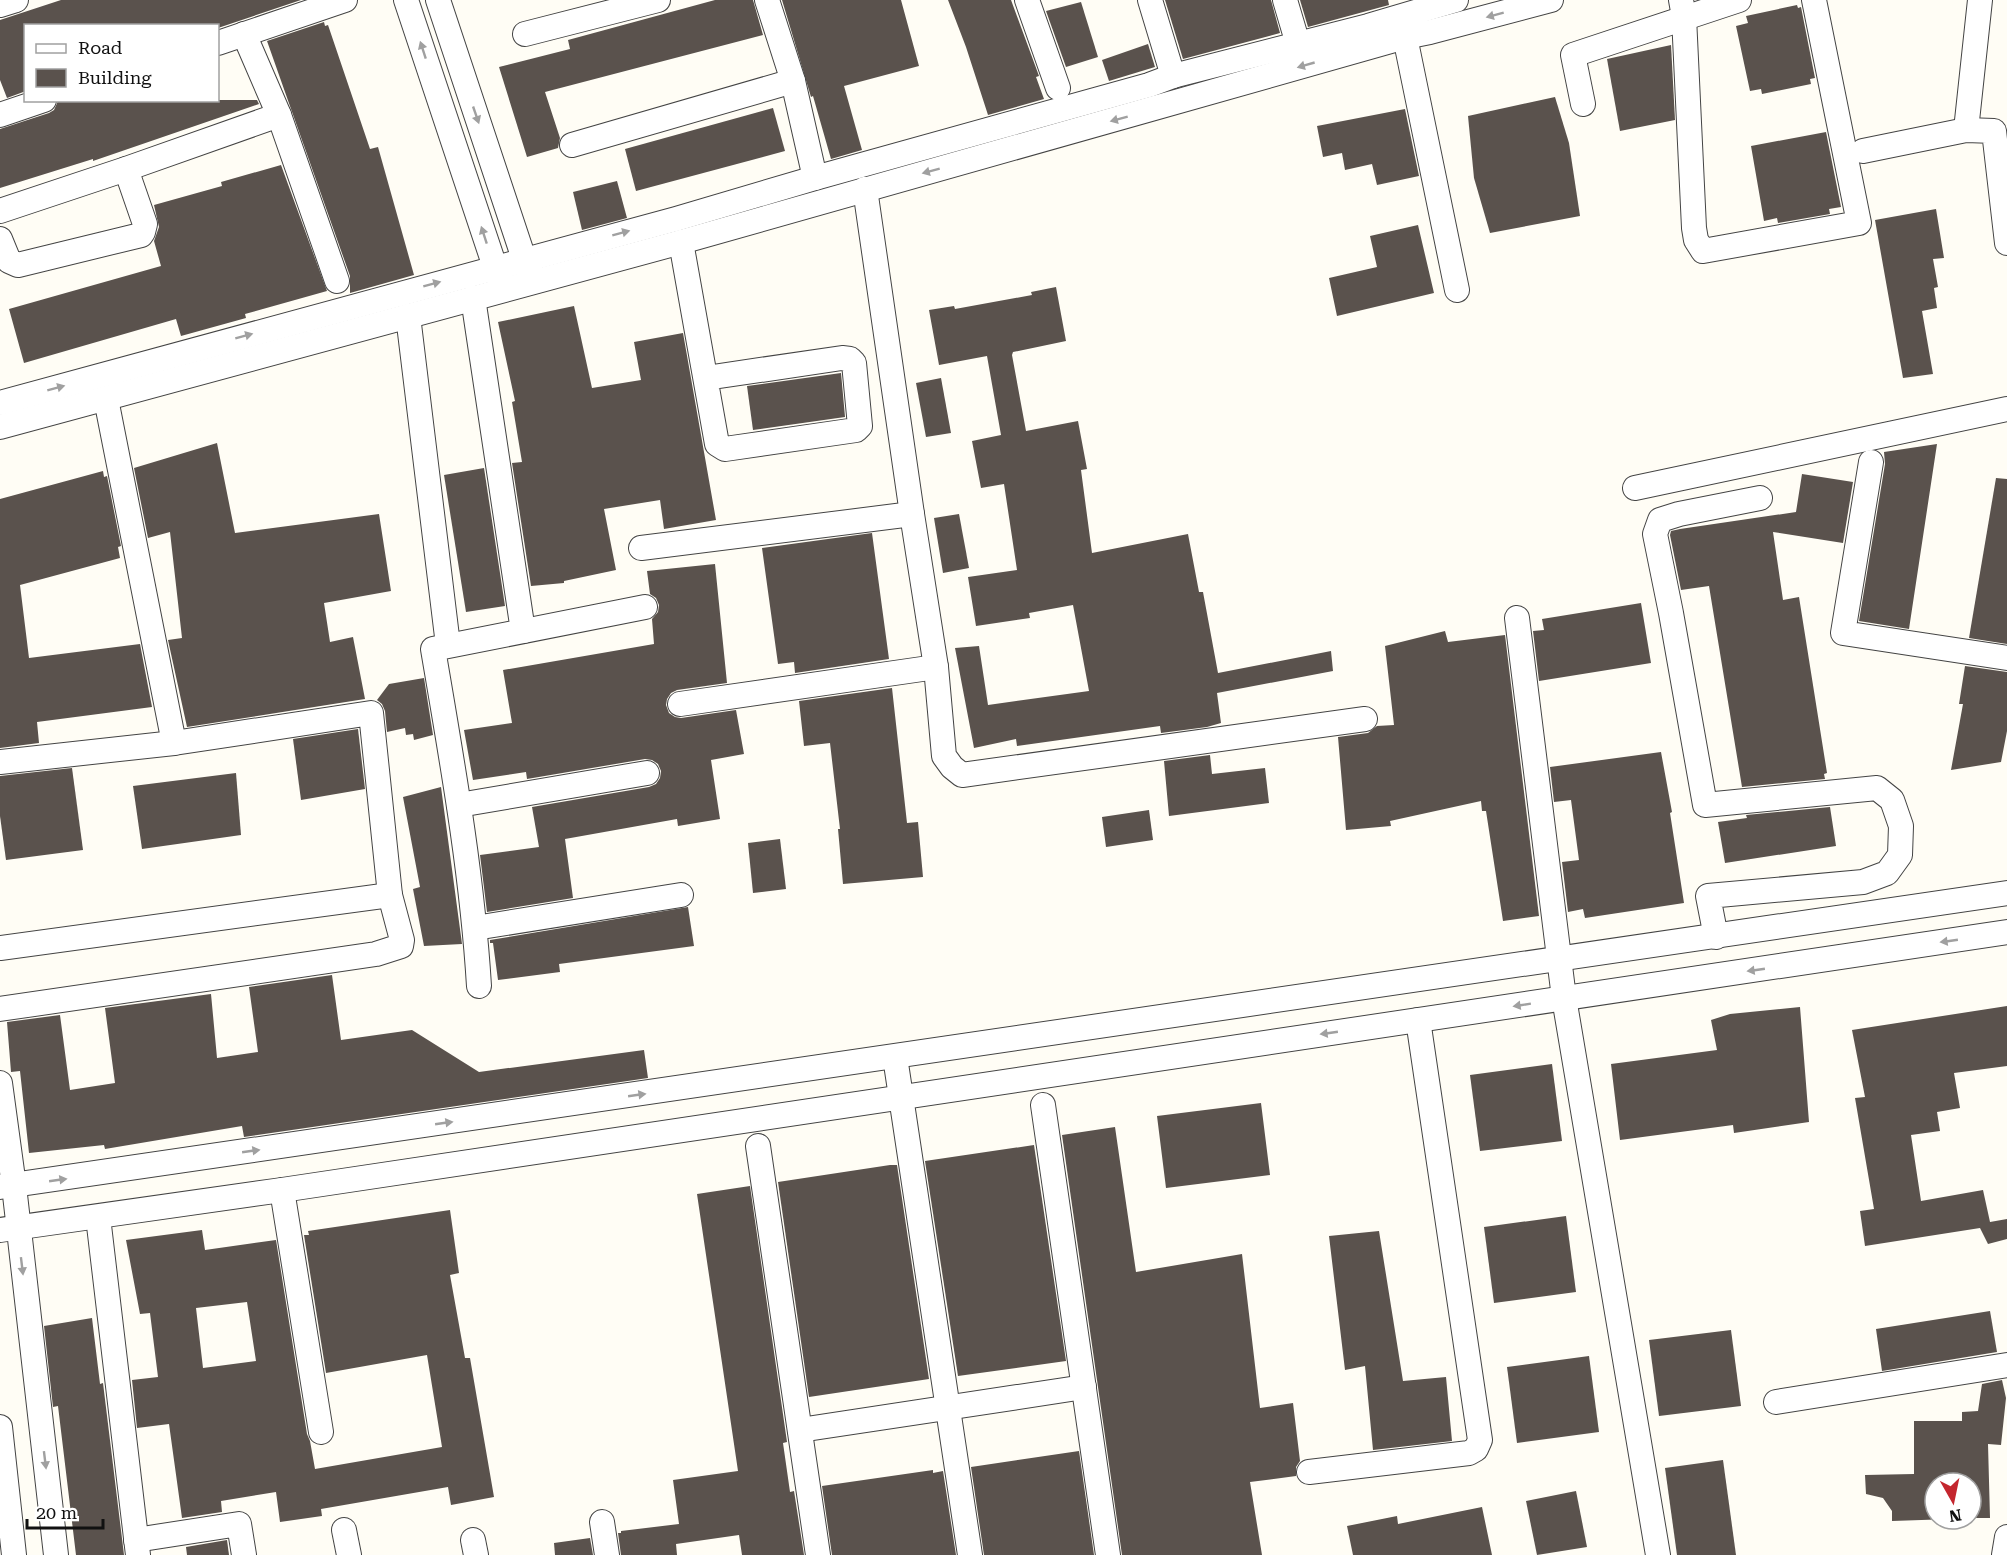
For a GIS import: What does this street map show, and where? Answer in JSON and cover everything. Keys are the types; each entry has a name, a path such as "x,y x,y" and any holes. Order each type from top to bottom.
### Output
{"street":[{"path":"0,5 16,0"},
{"path":"219,43 345,0"},
{"path":"406,0 503,290"},
{"path":"438,0 532,282"},
{"path":"525,34 658,0"},
{"path":"767,0 793,81 815,177"},
{"path":"1027,0 1058,88"},
{"path":"1150,0 1173,76"},
{"path":"1285,0 1298,44"},
{"path":"0,403 676,219 815,177 1149,85 1173,76 1298,44 1406,6 1456,0"},
{"path":"0,427 681,242 1405,37 1551,0"},
{"path":"1583,104 1574,55 1683,8 1739,0"},
{"path":"1683,8 1694,228 1696,240 1703,251 1859,223 1814,0"},
{"path":"1966,130 1980,0"},
{"path":"244,34 279,115 336,281"},
{"path":"1405,37 1457,290"},
{"path":"572,145 793,81"},
{"path":"0,115 38,102"},
{"path":"0,211 126,170 279,115"},
{"path":"1863,151 1966,130 1994,130 2007,243"},
{"path":"0,239 9,261 18,265 141,235 145,224 126,170"},
{"path":"865,189 936,667 944,756 952,767 962,775 1365,719"},
{"path":"681,242 717,444 722,448 856,430 860,426 854,363 850,359 842,358 706,378"},
{"path":"473,298 523,631"},
{"path":"408,316 448,645"},
{"path":"106,399 174,742"},
{"path":"1635,488 2007,409"},
{"path":"1871,462 1843,633 2007,658"},
{"path":"1716,937 1708,896 1863,882 1887,873 1900,855 1901,826 1892,800 1877,788 1705,805 1655,534 1660,520 1760,498"},
{"path":"641,548 912,514"},
{"path":"480,986 476,928 459,805 433,649 645,607"},
{"path":"1517,618 1564,998 1658,1555"},
{"path":"680,704 936,667"},
{"path":"0,762 174,742 372,712 390,895 402,940 401,946 391,950 0,1009"},
{"path":"459,805 647,773"},
{"path":"7,1187 2007,893"},
{"path":"0,948 390,895"},
{"path":"476,928 681,895"},
{"path":"9,1229 2007,932"},
{"path":"1309,1472 1469,1453 1476,1449 1480,1440 1418,1020"},
{"path":"895,1057 970,1555"},
{"path":"0,1083 9,1229 56,1555"},
{"path":"1043,1105 1108,1555"},
{"path":"758,1146 818,1555"},
{"path":"282,1190 321,1432"},
{"path":"98,1217 137,1548 239,1524 244,1555"},
{"path":"1776,1402 2007,1365"},
{"path":"800,1430 1084,1387"},
{"path":"0,1427 3,1481 14,1555"},
{"path":"602,1522 607,1555"},
{"path":"344,1530 349,1555"},
{"path":"2004,1555 2007,1537"}],"building":[{"path":"61,0 301,0 219,28 219,24 24,24 24,92 7,98 0,80 0,20"},
{"path":"715,0 753,0 763,35 545,92 560,138 558,148 527,157 499,67 570,49 568,40"},
{"path":"782,0 901,0 919,66 844,86 862,150 831,159"},
{"path":"948,0 1011,0 1039,76 1036,77 1044,99 988,115"},
{"path":"1165,0 1271,0 1280,33 1183,59"},
{"path":"1300,0 1388,0 1389,5 1308,27"},
{"path":"1081,2 1098,57 1066,67 1046,11"},
{"path":"1797,5 1798,8 1801,7 1815,78 1810,79 1811,84 1762,94 1761,89 1750,91 1736,26 1748,23 1746,16"},
{"path":"324,22 325,26 328,25 370,149 378,147 414,275 350,293 350,276 267,41"},
{"path":"1148,44 1155,67 1109,81 1102,60"},
{"path":"1671,45 1675,120 1620,131 1607,59"},
{"path":"1555,97 1569,143 1580,216 1490,233 1474,178 1468,116"},
{"path":"257,100 259,104 93,161 93,159 0,188 0,129 54,110 58,102"},
{"path":"773,108 785,151 636,191 625,149"},
{"path":"1405,109 1419,176 1377,185 1372,164 1345,170 1342,153 1323,157 1317,126"},
{"path":"1826,132 1841,207 1829,209 1830,214 1778,223 1777,218 1764,221 1751,146"},
{"path":"281,165 327,291 245,314 246,318 181,336 176,319 24,363 9,309 161,266 154,241 159,227 154,205 222,186 221,182"},
{"path":"617,181 627,218 582,230 573,192"},
{"path":"1936,209 1944,258 1933,259 1938,287 1934,288 1937,308 1922,311 1933,374 1903,378 1875,220"},
{"path":"1418,225 1434,293 1337,316 1329,278 1377,267 1370,236"},
{"path":"1056,287 1066,341 1013,352 1012,355 1026,431 1078,421 1087,469 1081,470 1092,553 1188,534 1199,592 1203,592 1218,673 1331,651 1333,671 1217,693 1221,723 1207,727 1161,733 1160,726 1017,746 1016,739 974,748 955,648 979,646 988,705 1089,691 1073,605 1029,613 1030,618 976,626 968,577 1017,570 1004,484 981,488 972,441 1001,435 987,356 939,365 929,310 954,306 955,309 1032,295 1031,292"},
{"path":"574,306 592,388 641,380 634,342 683,333 716,520 664,529 660,500 604,509 616,570 564,581 564,583 531,586 512,463 522,462 512,402 515,401 498,322"},
{"path":"841,373 845,417 753,430 747,386"},
{"path":"941,378 951,433 926,437 916,383"},
{"path":"217,443 235,533 379,514 391,591 324,603 330,642 353,637 365,699 187,727 168,640 182,638 170,532 148,538 134,468"},
{"path":"1937,444 1909,629 1859,621 1885,464 1884,452"},
{"path":"484,468 505,606 466,612 444,475"},
{"path":"103,471 104,477 107,476 121,546 118,547 120,558 20,585 29,658 140,644 152,707 37,722 39,743 0,748 0,499"},
{"path":"1802,474 1853,482 1843,543 1773,532 1783,600 1799,597 1827,773 1824,774 1825,779 1742,787 1709,586 1681,590 1670,535 1671,531 1680,529 1796,512"},
{"path":"1996,478 2007,479 2007,644 1969,638"},
{"path":"959,514 969,568 943,573 934,518"},
{"path":"872,533 889,659 795,673 794,662 778,664 762,548"},
{"path":"715,564 727,683 677,690 671,693 666,705 669,713 681,718 736,710 744,754 711,760 720,819 678,826 677,819 565,839 573,898 487,912 480,855 539,847 532,807 649,787 656,784 661,771 658,764 645,759 527,779 526,772 473,780 464,730 512,723 503,670 654,644 652,619 658,612 659,605 656,598 650,594 647,571"},
{"path":"1641,603 1651,663 1539,681 1533,631 1544,630 1542,619"},
{"path":"1445,631 1448,642 1505,635 1539,916 1503,921 1486,811 1482,811 1481,801 1390,821 1391,826 1346,830 1338,737 1368,733 1377,726 1394,725 1385,646"},
{"path":"1965,666 2007,672 2007,731 2001,762 1951,770 1963,704 1959,704"},
{"path":"424,678 433,735 414,740 413,734 406,735 405,728 387,732 385,711 377,700 389,684"},
{"path":"892,688 907,823 918,822 923,877 843,884 838,829 840,829 830,743 804,746 799,701"},
{"path":"358,729 365,789 301,800 293,739"},
{"path":"1661,752 1672,812 1670,813 1684,903 1585,918 1583,909 1568,912 1562,862 1579,860 1571,800 1554,802 1550,767"},
{"path":"1210,755 1212,774 1265,768 1269,803 1169,816 1164,761"},
{"path":"72,768 83,850 6,860 0,816 0,776"},
{"path":"236,773 241,835 142,849 133,786"},
{"path":"441,787 462,944 424,946 413,889 420,887 403,797"},
{"path":"1830,807 1836,846 1725,863 1718,822 1747,818 1746,815"},
{"path":"1149,810 1153,840 1106,847 1102,817"},
{"path":"780,839 786,889 753,893 748,843"},
{"path":"688,907 694,946 559,964 560,972 498,980 493,943 490,943 490,940"},
{"path":"332,975 341,1040 412,1030 479,1072 644,1050 648,1078 244,1137 242,1126 105,1149 104,1145 29,1153 20,1071 11,1072 7,1022 60,1015 70,1090 115,1083 105,1008 211,994 217,1058 258,1052 249,987"},
{"path":"2007,1006 2007,1066 1954,1073 1960,1108 1937,1112 1940,1131 1911,1135 1921,1201 1983,1190 1990,1222 2007,1219 2007,1239 1988,1244 1980,1228 1865,1246 1860,1211 1874,1209 1855,1098 1865,1097 1852,1030"},
{"path":"1800,1007 1809,1122 1734,1133 1733,1125 1620,1140 1611,1064 1717,1050 1711,1020 1730,1014"},
{"path":"1552,1064 1562,1141 1480,1151 1470,1075"},
{"path":"1261,1103 1270,1175 1166,1188 1157,1116"},
{"path":"1115,1127 1136,1272 1242,1254 1260,1408 1293,1403 1300,1461 1296,1467 1296,1476 1250,1482 1262,1555 1122,1555 1062,1135"},
{"path":"1034,1145 1066,1361 958,1376 925,1161"},
{"path":"897,1165 929,1379 809,1397 778,1182"},
{"path":"750,1186 787,1442 783,1443 790,1492 794,1491 804,1555 742,1555 739,1535 676,1544 677,1555 621,1555 618,1533 621,1531 679,1524 673,1480 738,1471 697,1194"},
{"path":"450,1210 459,1273 450,1275 465,1358 470,1358 494,1497 451,1505 448,1487 321,1509 322,1516 280,1522 276,1492 221,1501 222,1512 182,1518 169,1424 137,1428 132,1380 158,1377 150,1313 140,1314 126,1240 202,1230 205,1250 276,1240 307,1434 315,1469 442,1447 427,1355 326,1373 304,1235 309,1235 308,1231","holes":["247,1302 256,1361 203,1368 196,1308"]},
{"path":"1566,1216 1576,1292 1494,1303 1484,1227"},
{"path":"1379,1231 1403,1381 1446,1377 1452,1441 1373,1450 1365,1366 1345,1370 1329,1236"},
{"path":"1990,1311 1997,1352 1882,1371 1876,1329"},
{"path":"92,1318 100,1384 103,1383 124,1555 76,1555 58,1406 53,1407 44,1326"},
{"path":"1731,1330 1741,1406 1659,1416 1649,1340"},
{"path":"1589,1356 1599,1432 1517,1443 1507,1367"},
{"path":"2002,1380 2006,1398 2001,1445 1988,1444 1990,1518 1983,1518 1983,1471 1923,1471 1923,1520 1892,1521 1892,1511 1883,1498 1866,1494 1865,1475 1914,1474 1914,1421 1962,1421 1962,1412 1978,1411 1982,1384"},
{"path":"1079,1451 1094,1555 984,1555 971,1467"},
{"path":"1723,1460 1736,1555 1677,1555 1665,1468"},
{"path":"933,1470 933,1473 943,1471 956,1555 832,1555 822,1486"},
{"path":"1576,1491 1587,1547 1537,1555 1526,1501"},
{"path":"1482,1507 1492,1555 1353,1555 1347,1526 1397,1516 1398,1524"},
{"path":"590,1538 593,1555 555,1555 554,1543"},
{"path":"227,1540 229,1555 187,1555 186,1547"}]}
